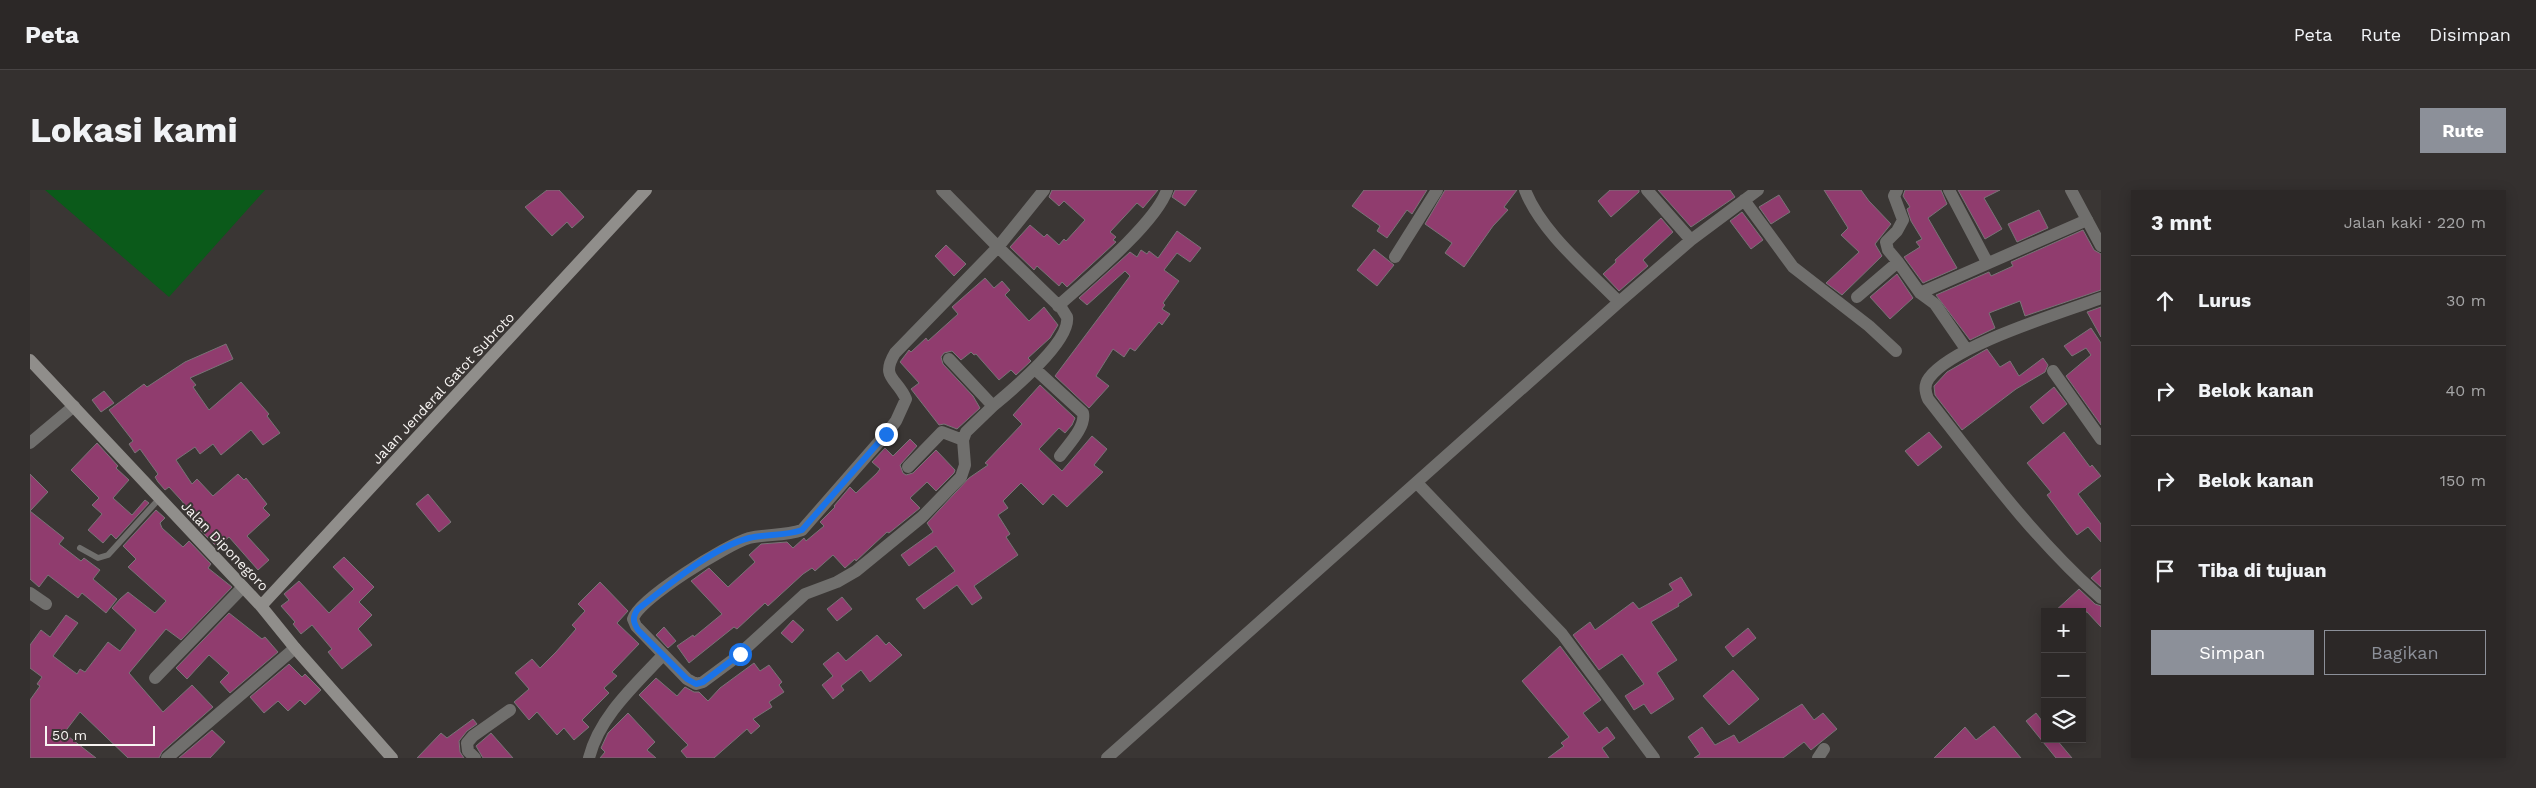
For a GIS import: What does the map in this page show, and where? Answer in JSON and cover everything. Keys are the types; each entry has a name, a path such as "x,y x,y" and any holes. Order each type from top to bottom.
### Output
{"main road":[{"name":"Jalan Jenderal Gatot Subroto","path":"261,606 646,190"},
{"name":"Jalan Diponegoro","path":"30,360 261,606 295,648 392,758"}],"street":[{"path":"942,190 998,247 1065,313 1067,324 1036,368 966,432 963,440 965,465 961,477 922,517 856,571 837,582 805,594 734,659 709,678 700,683 692,682 663,655 634,623 634,616 638,609 679,578 728,548 748,539 792,534 802,530 896,421 906,399 889,375 888,367 895,353 998,247 1044,190"},
{"path":"1058,306 1134,235 1164,202 1167,190"},
{"path":"1395,257 1437,190"},
{"path":"1525,190 1531,205 1547,227 1618,302"},
{"path":"1647,190 1691,240"},
{"path":"1114,756 1618,302 1691,240 1758,190"},
{"path":"1897,190 1894,196 1903,220 1897,231 1886,242 1888,250 1920,293 1935,304 1966,349"},
{"path":"1949,190 1987,262"},
{"path":"2071,190 2101,246"},
{"path":"1744,200 1792,267 1869,326 1896,351"},
{"path":"1920,293 2086,220"},
{"path":"1857,297 1898,262"},
{"path":"2101,298 1966,349 1930,376 1925,389 1928,399 2046,544 2101,598"},
{"path":"949,359 993,406"},
{"path":"1036,368 1083,412 1084,418 1081,426 1060,456"},
{"path":"2054,371 2101,439"},
{"path":"30,443 74,406"},
{"path":"908,467 942,432 963,440"},
{"path":"1417,483 1565,638 1654,758"},
{"path":"155,678 243,587"},
{"path":"30,593 46,604"},
{"path":"168,758 295,648"},
{"path":"589,758 595,738 601,727 663,655"},
{"path":"475,758 468,751 468,743 473,736 510,710"}],"lane":[{"path":"80,548 98,558 108,555 159,499"}],"green space":[{"path":"45,190 265,190 169,297"}],"building":[{"path":"547,190 559,190 584,217 572,228 567,222 552,236 525,207"},
{"path":"1052,190 1158,190 1143,208 1137,203 1110,232 1116,237 1113,240 1116,242 1067,287 1062,282 1059,286 1037,266 1034,270 1010,247 1030,225 1044,237 1047,234 1059,245 1064,239 1066,241 1085,220 1064,201 1059,206 1049,197"},
{"path":"1175,190 1197,190 1185,206 1172,197"},
{"path":"1364,190 1427,190 1412,214 1407,210 1387,238 1377,231 1380,226 1352,206"},
{"path":"1445,190 1517,190 1504,207 1508,210 1493,226 1464,267 1445,253 1452,243 1425,224"},
{"path":"1610,190 1639,190 1639,192 1611,217 1598,201"},
{"path":"1658,190 1730,190 1735,197 1691,227"},
{"path":"1824,190 1861,190 1891,224 1875,244 1882,256 1842,295 1826,283 1859,252 1841,235 1848,228"},
{"path":"1905,190 1941,190 1947,204 1928,218 1957,268 1923,283 1904,257 1920,247 1916,242 1922,239 1911,221 1907,209 1910,207 1903,196"},
{"path":"1958,190 2000,190 1984,198 2002,229 1985,239"},
{"path":"1779,195 1790,212 1771,224 1759,207"},
{"path":"2039,210 2048,228 2017,242 2008,224"},
{"path":"1742,212 1763,240 1751,249 1730,221"},
{"path":"1661,218 1673,232 1643,260 1648,266 1619,291 1603,274 1616,262 1615,260"},
{"path":"2083,230 2094,250 2101,254 2101,290 2025,316 2020,301 1989,313 1995,328 1970,340 1936,295 1989,272 1991,276 2013,266 2011,262"},
{"path":"1177,231 1201,248 1190,262 1177,253 1164,270 1179,281 1163,303 1165,305 1162,309 1170,314 1162,325 1159,322 1135,351 1130,348 1124,357 1113,349 1096,376 1109,386 1089,408 1055,376 1130,276 1125,271 1087,305 1079,298 1130,252 1137,257 1141,250 1147,254 1149,251 1158,258"},
{"path":"946,245 966,264 954,276 935,256"},
{"path":"1374,249 1394,265 1377,286 1357,270"},
{"path":"1897,274 1913,298 1890,319 1870,297"},
{"path":"985,278 994,288 1002,281 1010,290 1005,295 1029,321 1044,307 1058,325 1050,338 1028,358 1031,361 1016,375 1011,370 999,380 976,354 974,355 971,352 961,360 952,351 944,353 941,357 943,364 973,396 980,408 957,429 944,424 939,425 911,389 919,383 900,362 909,350 911,352 926,338 928,341 958,314 952,307"},
{"path":"2101,307 2101,337 2087,312"},
{"path":"2091,328 2101,343 2101,425 2066,376 2091,355 2086,348 2072,356 2064,346"},
{"path":"226,344 233,359 190,378 196,385 193,387 209,410 241,382 269,414 267,416 280,433 263,445 251,430 221,455 213,444 200,454 195,447 176,460 192,484 197,479 213,496 238,474 244,480 246,478 267,504 263,508 270,515 247,536 269,560 258,570 229,537 217,547 200,530 203,527 181,500 169,487 165,490 158,482 155,477 158,474 140,449 135,453 129,444 133,441 109,410 144,384 147,387 185,362"},
{"path":"1987,349 2000,367 2010,361 2019,376 2043,358 2048,365 2045,372 2016,389 1962,430 1935,395 1934,386 1947,372"},
{"path":"1040,385 1075,418 1065,433 1059,428 1039,449 1062,471 1092,436 1107,449 1094,465 1103,472 1067,507 1053,494 1043,505 1021,483 1003,501 1008,508 998,515 1010,534 1006,537 1018,555 974,586 982,598 972,605 957,585 924,609 916,599 955,571 936,546 909,566 901,555 933,532 927,523 969,478 988,465 985,463 1022,424 1013,415"},
{"path":"2054,387 2067,404 2043,424 2030,407"},
{"path":"104,391 114,403 101,412 92,400"},
{"path":"1929,432 1942,447 1918,466 1905,451"},
{"path":"2064,432 2090,467 2092,465 2101,476 2078,494 2101,524 2101,542 2088,527 2077,535 2047,495 2051,492 2027,463"},
{"path":"910,439 917,446 900,465 903,473 906,475 913,473 936,450 955,470 954,473 936,491 927,482 910,498 920,508 889,533 887,532 856,561 855,559 845,568 833,555 815,571 812,568 803,574 768,606 765,603 737,629 734,627 689,663 677,646 693,635 694,637 722,614 691,581 709,568 728,587 755,562 749,555 761,544 787,542 793,548 804,538 806,541 824,526 820,522 835,507 850,487 856,493 877,473 880,469 872,462 885,448 893,456"},
{"path":"97,443 118,466 116,468 129,480 113,498 132,515 145,500 149,503 116,539 111,534 103,543 88,530 102,514 92,505 99,498 71,470"},
{"path":"30,474 48,492 30,511"},
{"path":"428,494 451,522 439,532 416,504"},
{"path":"156,510 165,518 160,523 162,528 183,547 189,541 211,564 208,568 232,587 181,640 166,629 129,673 163,712 192,685 213,707 162,752 159,758 128,758 80,712 64,733 96,758 30,758 30,700 40,686 37,684 42,677 30,668 30,645 41,630 50,637 66,615 78,623 53,656 77,674 80,669 85,672 108,642 120,651 136,630 112,608 120,599 128,592 155,613 166,601 128,567 136,559 123,546"},
{"path":"30,511 64,538 59,544 81,561 84,558 100,570 93,579 117,599 106,613 82,593 78,598 48,575 39,587 30,579"},
{"path":"344,557 374,587 359,602 372,615 358,629 372,645 342,669 328,652 332,649 312,625 301,634 293,624 295,622 281,606 289,600 284,594 299,581 329,613 354,589 333,567"},
{"path":"2101,569 2101,587 2091,578"},
{"path":"1681,577 1692,595 1678,604 1679,606 1651,622 1677,660 1657,673 1674,699 1651,714 1644,704 1634,710 1625,696 1644,684 1622,654 1599,670 1573,635 1590,622 1595,630 1633,602 1639,609 1673,590 1669,584"},
{"path":"600,582 628,611 617,623 639,644 612,672 617,676 604,688 609,693 582,720 589,727 574,740 564,728 557,735 537,712 529,720 514,702 529,689 515,673 532,659 540,668 556,652 576,629 572,625 585,611 578,604"},
{"path":"2079,589 2095,604 2101,606 2101,627 2086,612 2086,608 2058,608"},
{"path":"842,597 852,609 837,621 827,609"},
{"path":"229,613 262,639 265,637 278,652 230,693 220,682 229,673 209,655 187,679 176,668"},
{"path":"793,620 804,630 792,643 781,633"},
{"path":"664,627 676,641 668,648 656,635"},
{"path":"1748,628 1756,638 1733,657 1725,647"},
{"path":"877,635 886,645 889,642 902,655 870,682 861,670 841,686 844,690 833,699 822,685 833,676 823,664 838,652 846,661"},
{"path":"1560,646 1601,700 1583,713 1599,733 1607,727 1615,738 1602,748 1609,758 1548,758 1564,746 1561,743 1569,737 1522,681"},
{"path":"754,663 760,671 769,665 782,682 779,685 784,692 769,702 772,707 753,719 760,726 751,734 747,729 714,758 687,758 681,751 688,745 639,695 656,678 677,696 685,687 694,692 699,692 708,701 720,688"},
{"path":"289,664 302,677 305,674 321,690 305,705 300,700 288,711 278,701 264,713 250,697"},
{"path":"1733,670 1759,699 1729,725 1703,696"},
{"path":"1802,704 1814,720 1823,713 1837,729 1811,750 1804,742 1783,758 1694,758 1700,754 1688,737 1702,727 1715,745 1734,735 1739,743"},
{"path":"628,713 655,742 647,750 656,758 600,758 605,752 601,748 608,733"},
{"path":"2036,713 2041,720 2041,740 2026,721"},
{"path":"473,719 477,724 467,731 459,741 460,752 464,758 417,758 441,733 447,738"},
{"path":"1994,726 2021,758 1934,758 1965,727 1976,740"},
{"path":"212,730 225,742 210,758 179,758"},
{"path":"491,733 513,758 483,758 476,746"},
{"path":"2044,743 2059,743 2072,758 2056,758"}],"route":[{"path":"740,654 703,682 694,683 687,679 638,630 633,621 635,613 679,578 723,550 748,539 777,534 792,534 802,530 886,434"}]}
